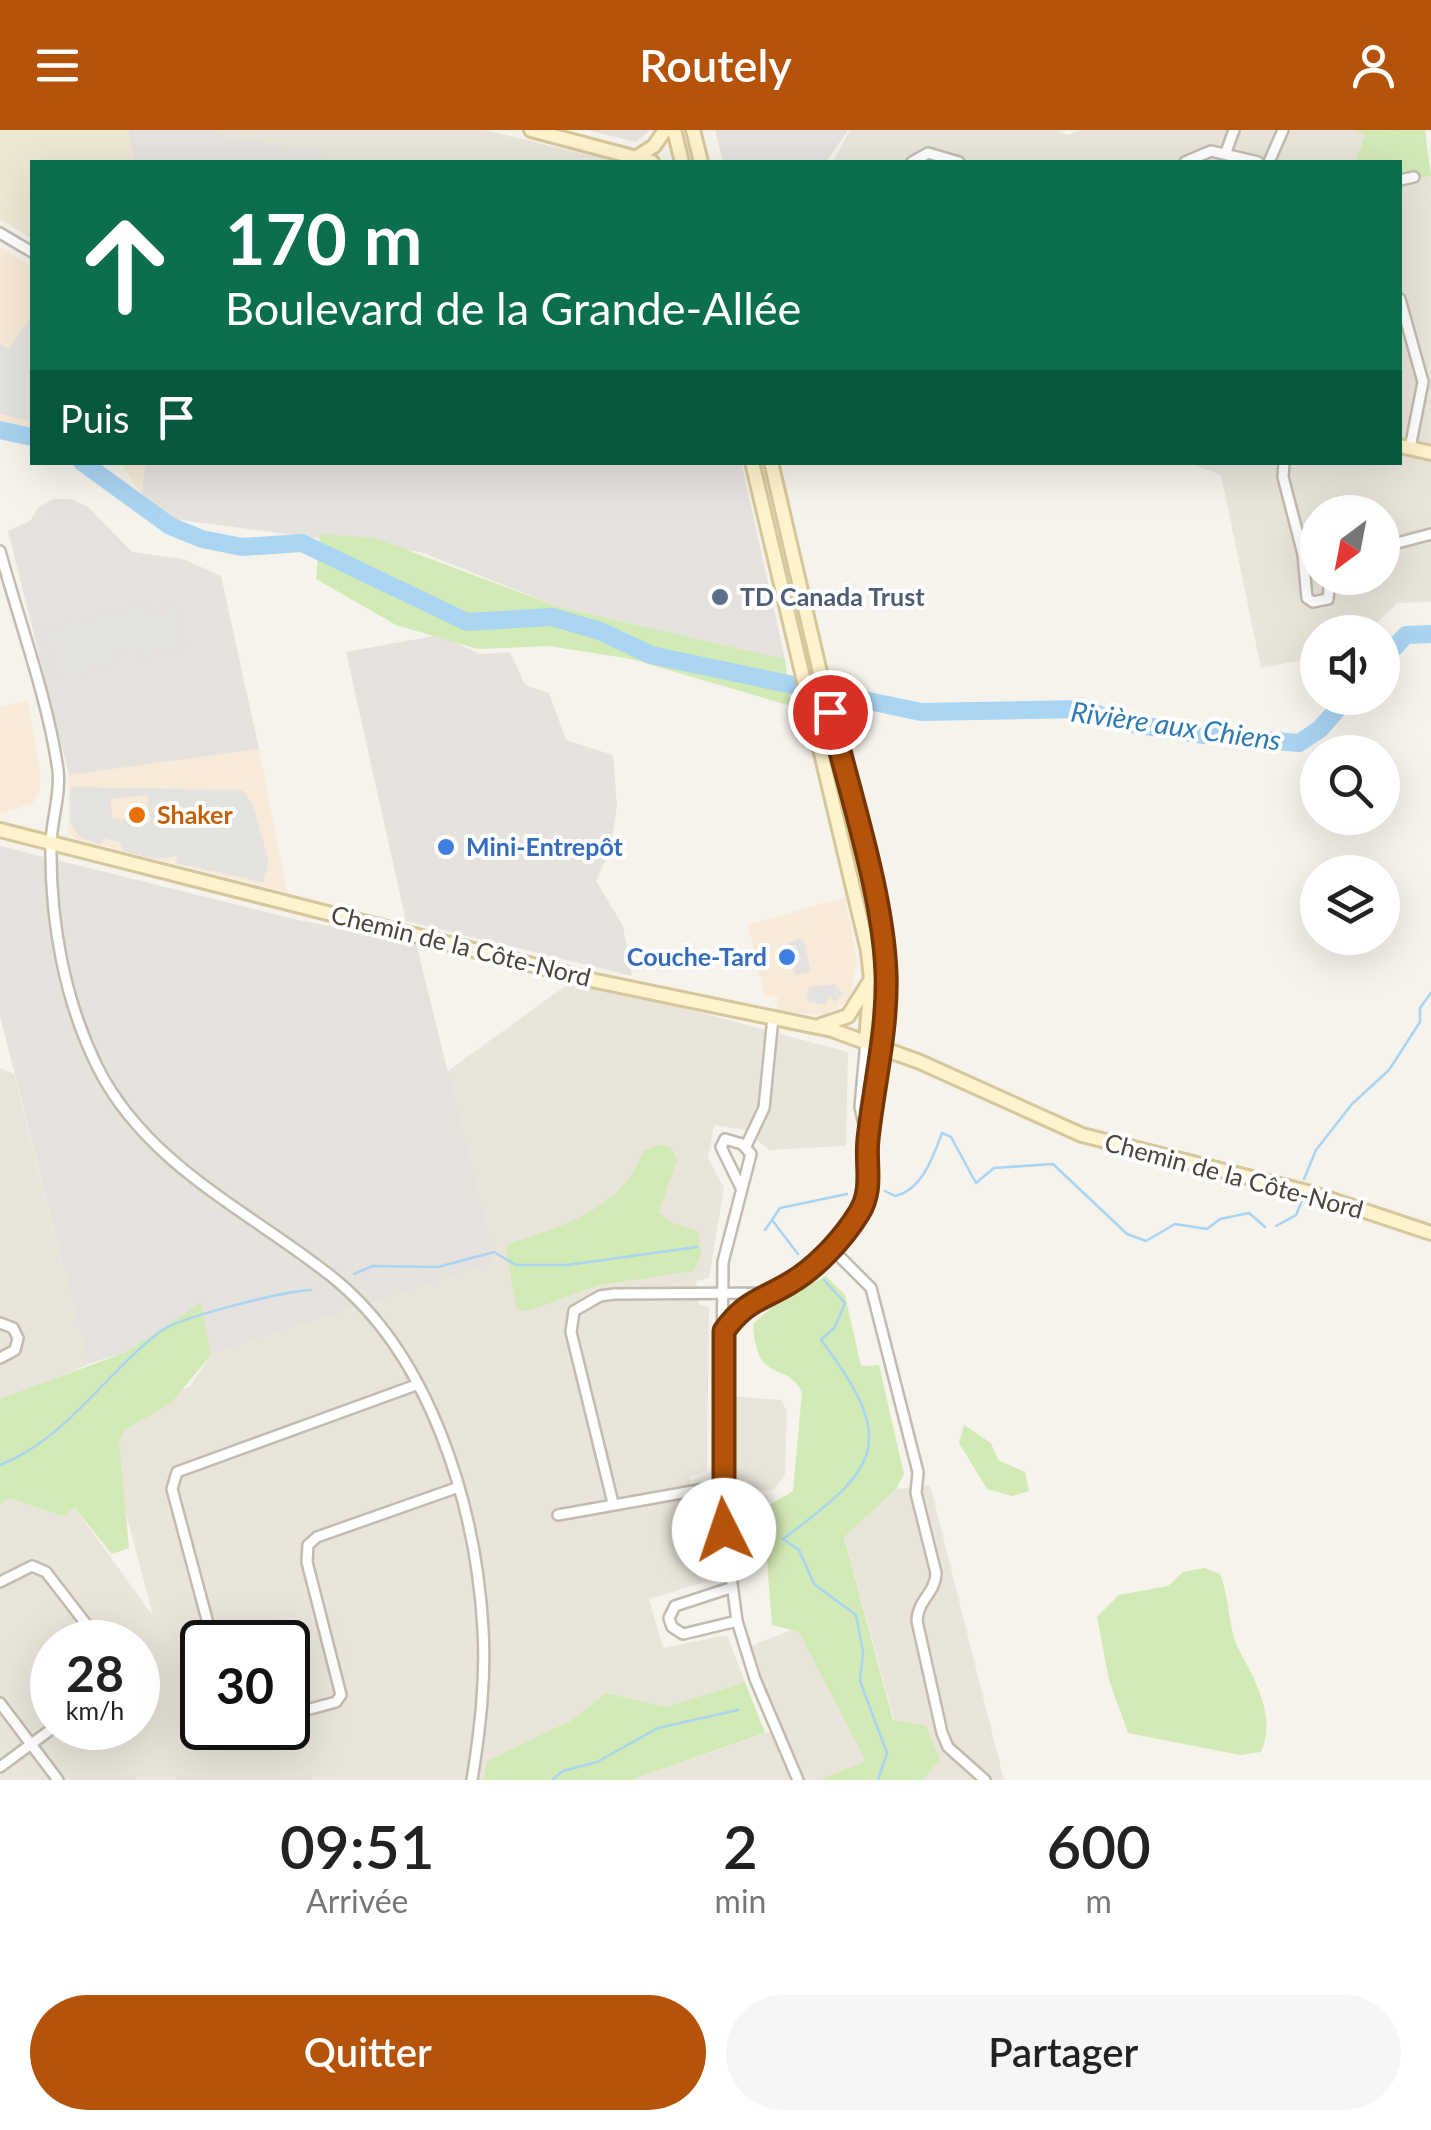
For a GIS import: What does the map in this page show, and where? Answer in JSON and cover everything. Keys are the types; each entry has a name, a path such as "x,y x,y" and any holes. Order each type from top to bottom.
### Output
{"street":[{"path":"531,130 646,160"},
{"path":"636,157 654,146 665,130"},
{"path":"674,130 682,160"},
{"path":"693,130 700,160"},
{"path":"1226,152 1234,130"},
{"path":"1270,160 1282,130"},
{"path":"1190,160 1211,151 1252,160"},
{"path":"916,160 928,153 951,160"},
{"path":"1402,180 1414,177"},
{"path":"0,233 30,251"},
{"path":"1402,306 1423,382 1405,448 1431,453"},
{"path":"753,465 871,979 860,1107 868,1142"},
{"path":"614,1504 571,1332 574,1311 600,1296 764,1292 790,1284 830,1247 865,1200 886,983 882,940 773,465"},
{"path":"1284,465 1300,542"},
{"path":"1400,542 1431,534"},
{"path":"0,550 59,774 50,842 53,900 66,980 95,1062 118,1100 155,1146 357,1299 389,1338 416,1385 456,1488 476,1572 483,1630 482,1715 472,1780"},
{"path":"1307,595 1313,602 1328,600 1328,595"},
{"path":"806,688 825,691"},
{"name":"Chemin de la Côte-Nord","path":"0,830 596,981 815,1026 880,1046 1082,1135 1310,1193 1431,1234"},
{"path":"815,1026 848,1016 871,979"},
{"path":"746,1146 764,1108 773,1018"},
{"path":"742,1188 720,1144 727,1139 746,1146 751,1158 724,1253 721,1486 730,1588 755,1678 797,1778 785,1780"},
{"path":"830,1247 872,1292 918,1472 916,1493 936,1573 935,1584 917,1614 935,1700 948,1747 985,1780"},
{"path":"724,1331 764,1292"},
{"path":"0,1323 13,1328 18,1338 16,1350 0,1358"},
{"path":"207,1620 172,1489 176,1472 416,1385"},
{"path":"558,1515 721,1486"},
{"path":"310,1709 336,1702 342,1695 307,1562 308,1544 317,1537 456,1488"},
{"path":"0,1582 32,1566 46,1572 83,1620"},
{"path":"730,1588 675,1606 669,1618 672,1627 683,1634 737,1621"},
{"path":"0,1703 30,1743"},
{"path":"0,1767 30,1745"},
{"path":"36,1750 58,1780"}],"shaded area":[{"path":"0,130 128,130 134,160 30,160 30,238 0,219"},
{"path":"128,130 210,130 226,137 319,150 322,160 134,160"},
{"path":"210,130 485,130 608,160 322,160 319,150 226,137"},
{"path":"586,130 650,130 636,142"},
{"path":"715,130 848,130 827,160 722,160"},
{"path":"850,130 1056,130 1068,135 1082,130 1354,130 1365,135 1356,160 834,160"},
{"path":"1431,176 1431,602 1397,603 1385,615 1300,615 1300,660 1261,668 1221,475 1194,465 1402,465 1402,180"},
{"path":"0,248 30,265 30,427 0,421"},
{"path":"30,319 30,422 0,414 0,344 9,349"},
{"path":"122,465 145,465 142,496"},
{"path":"145,465 742,465 785,659 559,607 421,552 173,519 142,496"},
{"path":"54,499 71,499 88,507 132,552 183,559 221,576 259,749 69,775 8,531 30,521 39,507"},
{"path":"146,603 149,612 175,606 185,647 140,659 136,648 113,654 115,665 57,680 44,629"},
{"path":"439,635 480,654 510,652 525,685 549,693 566,740 613,755 617,806 610,850 596,881 623,926 632,976 406,921 346,652"},
{"path":"28,700 41,775 39,792 33,803 0,814 0,707"},
{"path":"259,749 287,892 76,839 68,832 69,775"},
{"path":"74,787 242,790 252,803 269,862 263,882 176,863 177,856 154,859 123,851 120,842 103,838 101,845 80,837 70,823 70,791","holes":["147,795 150,822 113,819 110,799"]},
{"path":"0,846 298,920 416,943 495,1263 211,1355 201,1304 126,1352 88,1364 0,1016"},
{"path":"845,897 857,960 850,999 824,1016 776,1010 778,997 765,996 748,925"},
{"path":"803,938 811,971 795,975 788,943"},
{"path":"575,979 848,1052 846,1146 769,1150 745,1130 714,1125 708,1158 724,1188 709,1278 696,1281 699,1304 709,1307 707,1471 690,1476 690,1501 707,1502 715,1579 649,1599 663,1648 727,1635 745,1682 666,1707 606,1693 572,1720 487,1761 483,1780 0,1780 0,1504 8,1498 62,1516 75,1508 153,1616 104,1429 190,1386 211,1355 495,1263 445,1073"},
{"path":"834,984 844,994 840,997 834,992 839,999 835,1002 829,995 826,1005 806,1001 809,987"},
{"path":"0,1068 14,1074 88,1364 22,1394 0,1399"},
{"path":"730,1396 781,1400 787,1411 785,1474 774,1490 729,1492"},
{"path":"930,1485 1004,1780 922,1780 939,1760 894,1720 844,1536 896,1489"},
{"path":"802,1626 867,1761 821,1780 630,1780 775,1730 745,1648"}],"green space":[{"path":"1354,130 1425,130 1431,176 1402,181 1402,160 1356,160 1365,135"},
{"path":"320,534 375,538 559,607 785,659 791,706 631,659 549,646 478,649 396,625 316,579"},
{"path":"670,1146 677,1160 659,1212 672,1223 698,1231 701,1255 693,1271 599,1285 528,1311 517,1309 506,1251 509,1244 549,1231 606,1201 622,1187 643,1151"},
{"path":"826,1276 845,1295 861,1366 879,1365 904,1474 896,1489 844,1537 893,1720 926,1726 940,1760 922,1780 819,1780 866,1761 799,1632 772,1625 763,1509 793,1491 802,1392 788,1376 760,1357 753,1324 779,1301"},
{"path":"201,1303 211,1355 170,1404 124,1430 119,1444 129,1548 112,1554 75,1508 62,1516 9,1498 0,1504 0,1399 126,1352"},
{"path":"964,1425 991,1443 998,1460 1025,1472 1029,1491 1012,1496 987,1489 959,1443"},
{"path":"1204,1568 1220,1574 1235,1641 1262,1699 1267,1726 1261,1752 1240,1755 1128,1733 1109,1680 1097,1617 1119,1595 1168,1586 1183,1572"},
{"path":"745,1682 765,1733 630,1780 483,1780 487,1761 572,1720 606,1693 666,1707"}],"waterway":[{"name":"Rivière aux Chiens","path":"0,430 30,437"},
{"name":"Rivière aux Chiens","path":"86,465 170,526 202,539 242,547 302,543 467,622 552,617 600,631 651,655 921,712 1082,709 1120,722 1204,735 1299,743 1332,715"},
{"name":"Rivière aux Chiens","path":"1400,642 1406,635 1431,634"},
{"path":"1304,1179 1316,1150 1352,1104 1389,1070 1420,1022 1420,1008 1431,993"},
{"path":"885,1191 895,1196 919,1180 942,1133 951,1137 976,1183 994,1168 1053,1164 1127,1234 1146,1241 1175,1224 1207,1229 1220,1219 1249,1213 1265,1227"},
{"path":"798,1254 772,1220 780,1208 847,1194"},
{"path":"1276,1226 1296,1215 1302,1201"},
{"path":"765,1230 772,1220"},
{"path":"354,1274 373,1266 438,1267 494,1252 516,1265 567,1265 697,1247"},
{"path":"824,1280 845,1303 835,1327 821,1340 862,1405 869,1430 867,1452 858,1472 840,1493 783,1539 799,1550 814,1584 856,1615 863,1652 860,1681 887,1753 878,1780"},
{"path":"0,1465 46,1439 161,1331 233,1306 311,1290"},
{"path":"552,1780 563,1771 597,1762 658,1728 738,1710"}],"place":[{"name":"TD Canada Trust","path":"720,597"},
{"name":"Shaker","path":"137,815"},
{"name":"Mini-Entrepôt","path":"446,847"},
{"name":"Couche-Tard","path":"787,957"}],"route":[{"path":"724,1530 724,1331 764,1292 790,1284 822,1256 858,1215 869,1180 868,1142 886,993 885,961 830,712"}]}
